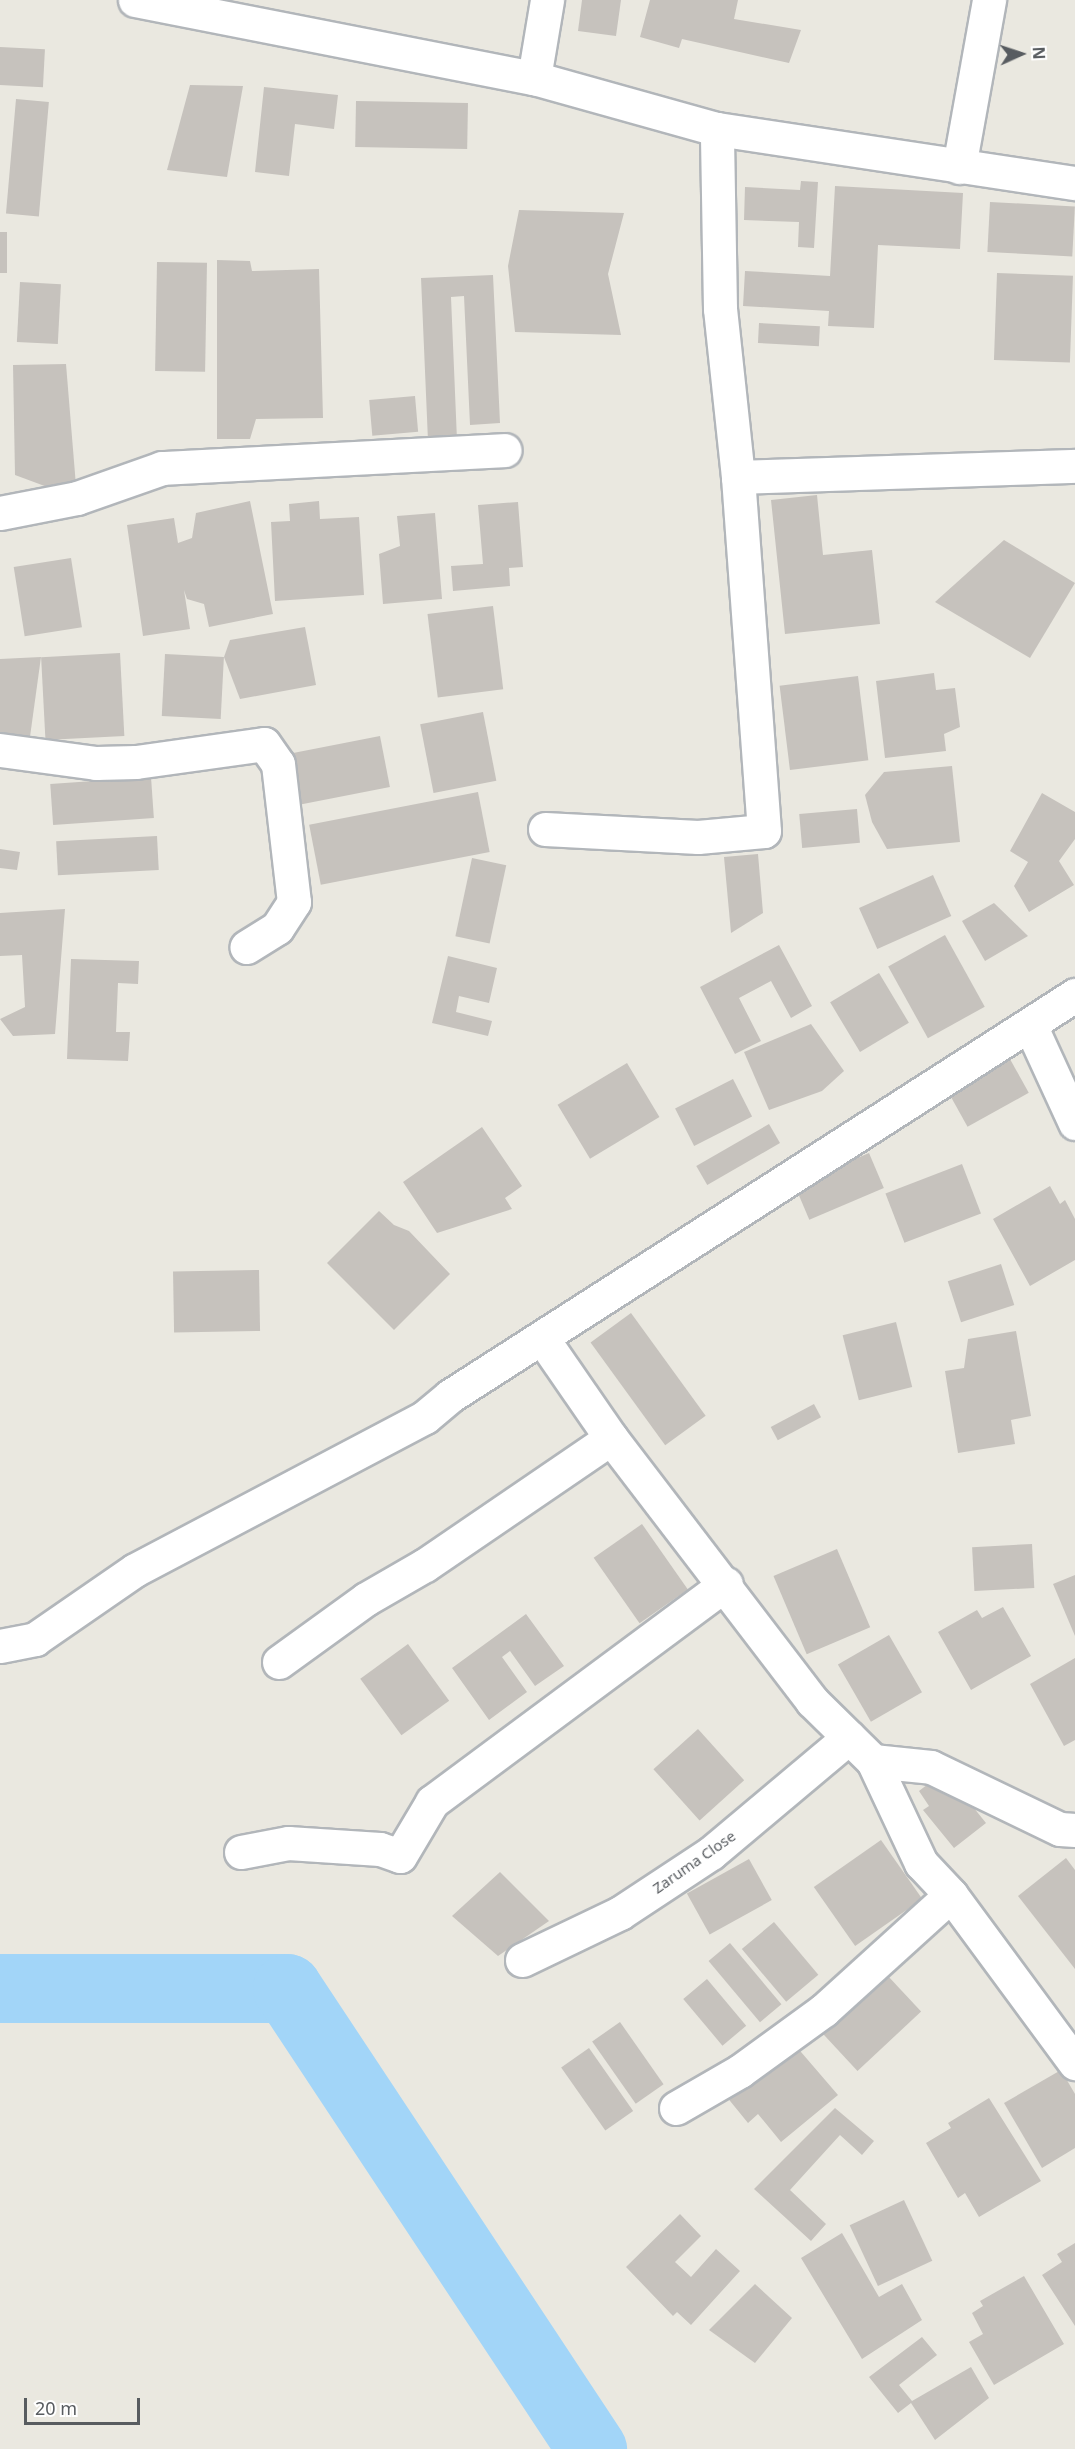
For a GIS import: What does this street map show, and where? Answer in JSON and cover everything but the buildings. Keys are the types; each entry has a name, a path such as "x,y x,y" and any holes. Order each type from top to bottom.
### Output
{"street":[{"path":"135,0 212,8 534,78 717,129 959,166 1074,178"},
{"path":"534,78 547,0"},
{"path":"959,166 989,0"},
{"path":"545,829 698,837 764,831 738,477 720,309 717,129"},
{"path":"0,513 77,498 162,468 505,450"},
{"path":"738,477 1075,466"},
{"path":"0,750 96,763 136,762 264,744 278,764 294,902 277,928 247,947"},
{"path":"0,1646 35,1639 135,1570 425,1417 450,1396 1075,995"},
{"path":"1030,1025 1075,1123"},
{"path":"542,1338 611,1438 726,1584 812,1701 873,1761 921,1863 951,1895 1075,2064"},
{"path":"279,1662 366,1599 426,1565 611,1438"},
{"path":"241,1852 288,1843 380,1849 400,1856 432,1802 726,1584"},
{"name":"Zaruma Close","path":"522,1960 620,1913 702,1859 849,1737"},
{"path":"873,1761 931,1767 1060,1829 1075,1830"},
{"path":"676,2108 740,2071 824,2010 951,1895"}],"waterway":[{"path":"0,1988 287,1988 592,2449"}]}
